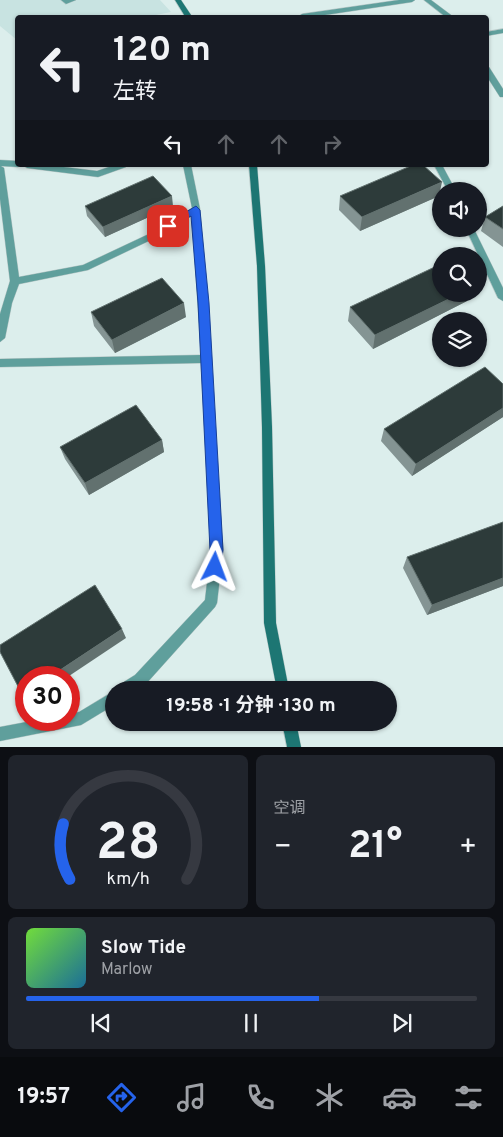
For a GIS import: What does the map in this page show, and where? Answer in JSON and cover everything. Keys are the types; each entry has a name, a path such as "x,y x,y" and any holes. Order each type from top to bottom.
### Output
{"main road":[{"path":"178,0 188,15"},
{"path":"253,167 268,427 270,623 281,681"},
{"path":"291,731 294,747"}],"street":[{"path":"64,0 66,2 73,0"},
{"path":"309,15 412,0"},
{"path":"427,0 448,15"},
{"path":"489,33 503,31"},
{"path":"489,73 503,94"},
{"path":"0,163 15,164"},
{"path":"43,167 98,174 118,167"},
{"path":"138,681 211,603 217,550 196,210 187,167"},
{"path":"439,167 447,182"},
{"path":"0,168 15,281 7,303 0,338"},
{"path":"15,281 85,268 154,235 196,210"},
{"path":"474,237 503,298"},
{"path":"0,363 206,359"},
{"path":"0,734 81,718 105,703"}],"shaded area":[{"path":"0,0 160,0 171,12 156,15 15,15 15,38 0,26"}],"building":[{"path":"408,167 425,167 442,182 432,182 432,186 362,217 340,196"},
{"path":"153,176 172,196 103,227 85,206"},
{"path":"503,206 503,229 487,218 487,216"},
{"path":"432,268 432,302 443,302 375,335 350,307"},
{"path":"162,278 184,303 112,340 91,312"},
{"path":"485,367 503,384 503,408 416,464 384,429"},
{"path":"136,405 162,440 85,483 60,447"},
{"path":"503,522 503,578 432,605 407,557"},
{"path":"95,585 122,629 66,666 15,666 15,681 0,652 0,645"}],"route":[{"path":"168,226 196,210 215,511 217,550 215,567"}]}
